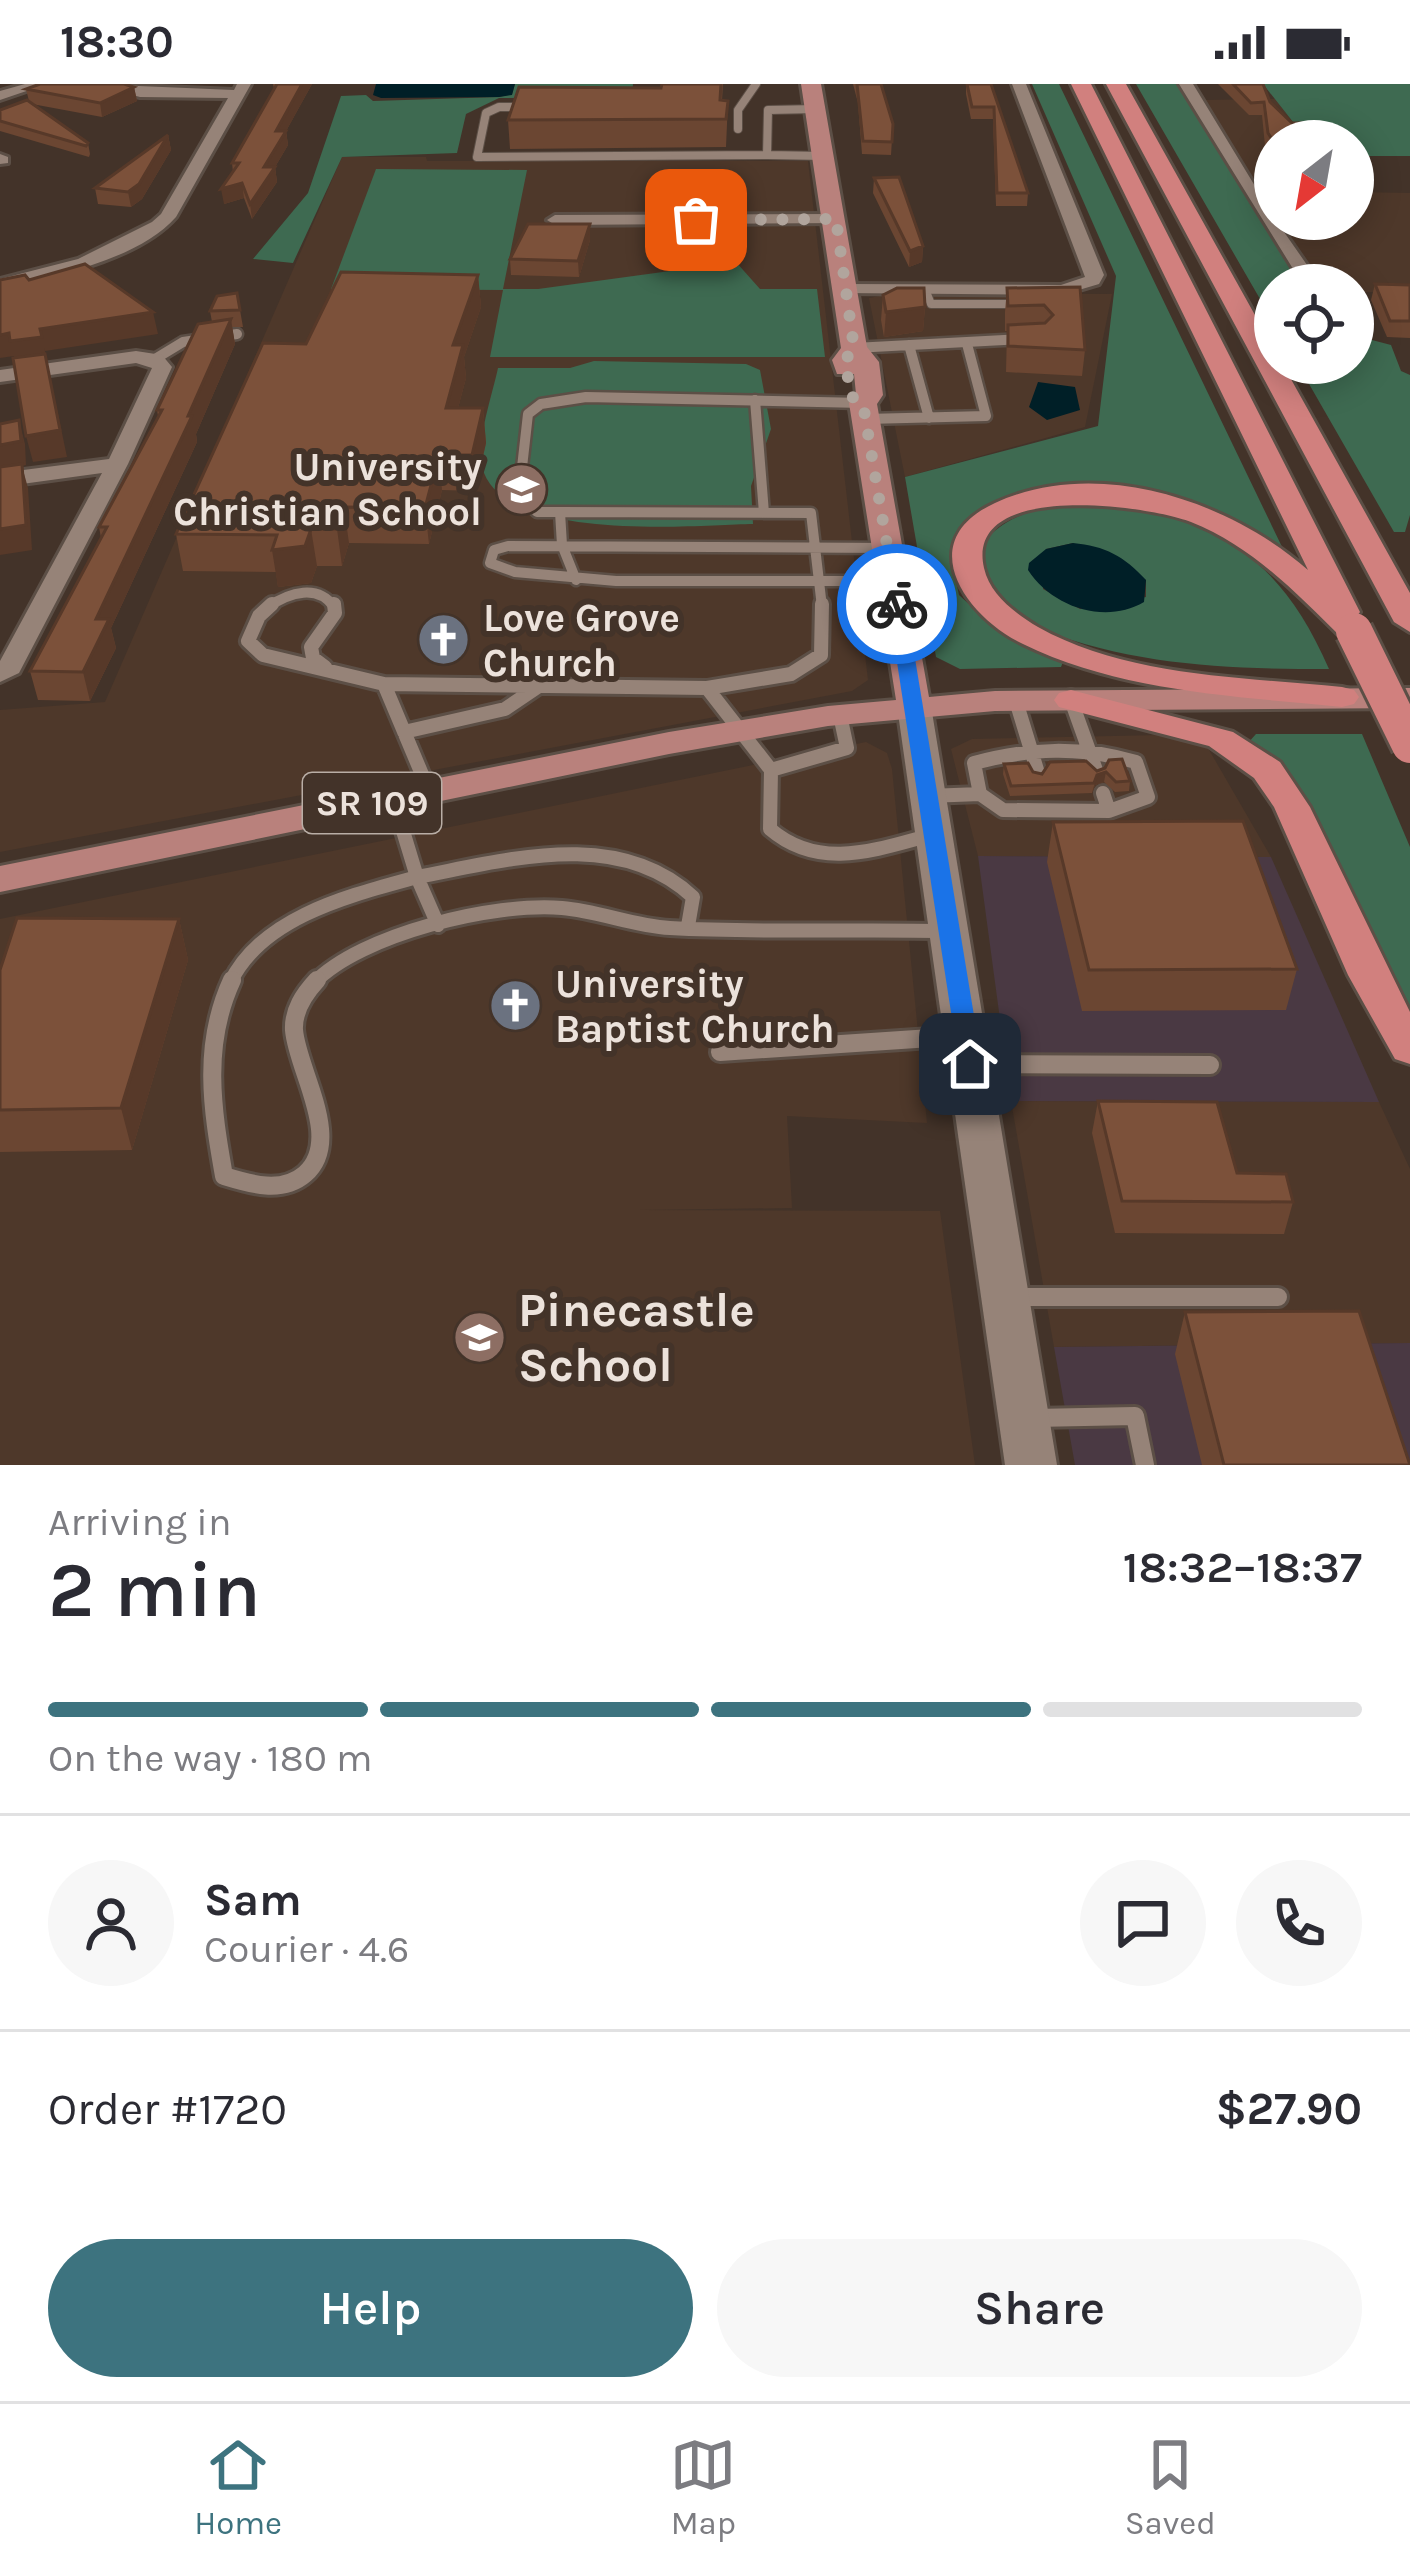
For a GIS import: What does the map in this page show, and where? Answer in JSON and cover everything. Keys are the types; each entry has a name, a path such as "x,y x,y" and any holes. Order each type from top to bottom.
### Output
{"highway":[{"path":"1082,84 1410,745"},
{"path":"1116,84 1410,622"},
{"path":"1342,697 1142,670 1079,655 1032,636 1001,618 975,592 964,570 966,542 983,522 1035,500 1100,495 1160,504 1236,531 1354,632"},
{"path":"1071,700 1221,739 1267,770 1292,807 1368,975 1410,1048"}],"main road":[{"path":"811,84 848,289 854,348 845,360 851,396 864,411 893,581 1031,1465"},
{"name":"SR 109","path":"0,878 840,715 1016,701 1410,698"}],"street":[{"path":"0,97 40,84"},
{"path":"98,84 140,93 242,89"},
{"path":"848,289 923,299 1081,295 1096,275 1019,84"},
{"path":"1186,84 1299,264"},
{"path":"0,284 84,263 158,226 168,217 242,89"},
{"path":"555,220 836,219"},
{"path":"0,376 136,357 155,359 162,367 6,673 0,674"},
{"path":"0,480 116,464"}],"lane":[{"path":"739,155 737,110 756,84"},
{"path":"538,106 499,107 486,113 477,157 825,156"},
{"path":"737,110 816,110"},
{"path":"767,155 768,110"},
{"path":"1027,297 1065,304"},
{"path":"155,359 184,342 237,334"},
{"path":"854,348 1040,339"},
{"path":"325,667 313,658 311,647 335,614 334,602 325,595 297,592 264,608 249,633 252,647 280,661 325,667 384,684 707,688 790,674 821,655 822,581 811,514 537,512 519,494 528,414 541,404 586,397 755,400 929,418 986,416 967,344"},
{"path":"909,345 929,418"},
{"path":"755,400 764,513"},
{"path":"560,512 562,545 576,580"},
{"path":"887,548 508,545 494,550 490,563 499,570 532,577 576,580 893,581"},
{"path":"384,684 404,731 417,877 438,926"},
{"path":"404,731 505,709 542,684"},
{"path":"707,688 771,770 770,829 782,842 806,853 831,857 980,794"},
{"path":"1071,700 1096,770"},
{"path":"1016,701 1038,772"},
{"path":"771,770 847,748 840,715"},
{"path":"1087,747 1136,762 1148,797 1108,811 1042,803 1004,811 980,794 974,763 1030,748 1087,747"},
{"path":"1103,793 1108,811"},
{"path":"688,926 695,909 683,882 645,863 582,853 417,877 356,891 278,928 252,953 218,999 209,1034 211,1119 224,1176 250,1185 288,1186 310,1172 321,1145 294,1030 305,992 350,955 438,926 552,906 668,928 950,931"},
{"path":"720,1052 968,1050 1210,1065"},
{"path":"1008,1297 1278,1297"},
{"path":"1023,1418 1135,1416 1145,1465"}],"shaded area":[{"path":"1275,99 1292,120 1254,120 1254,180 1203,100"},
{"name":"University Christian School","path":"342,157 808,161 868,680 852,691 0,852 0,710 105,702"},
{"path":"1374,192 1410,193 1410,292 1374,292 1374,264 1308,264 1292,240 1374,240"},
{"path":"895,293 1112,294 1085,427 905,477 869,298"},
{"path":"1162,735 1208,748 1271,857 978,856 951,749 972,739"},
{"path":"866,742 887,753 892,769 927,1123 787,1116 792,1208 640,1210 940,1211 975,1465 0,1465 0,919"},
{"path":"978,856 1271,857 1379,1102 1011,1101"},
{"path":"1011,1101 1379,1102 1410,1169 1410,1343 1054,1347"},
{"path":"1410,1343 1410,1465 1075,1465 1054,1347"}],"green space":[{"path":"515,84 633,84 632,97 499,98 466,114 457,153 342,157 293,263 253,259 308,193 341,96 366,95 373,101 499,97 512,94"},
{"path":"1032,84 1059,84 1284,551 1278,552 1212,513 1036,492 985,509 961,530 951,558 959,595 992,625 1063,662 1061,667 960,669 936,657 905,477 1098,426 1116,276"},
{"path":"1136,84 1181,84 1254,201 1254,240 1278,240 1293,264 1254,264 1254,289"},
{"path":"1263,84 1410,84 1410,156 1374,156 1374,120 1291,120"},
{"path":"376,169 527,170 503,289 538,289 736,262 760,289 817,289 825,357 490,357 503,290 331,289"},
{"path":"1374,341 1391,345 1401,371 1410,375 1410,515 1405,532 1394,532 1309,384 1374,384"},
{"path":"594,361 746,364 760,370 771,429 751,486 753,524 644,527 555,518 519,506 493,487 481,449 498,368 570,368"},
{"path":"1078,503 1163,515 1232,544 1286,594 1329,669 1220,666 1149,658 1078,642 1013,616 989,594 978,548 1010,520 1035,510","holes":["1073,543 1146,580 1146,597 1080,609 1043,589 1046,549"]},
{"path":"1256,734 1362,734 1410,847 1410,1027 1247,744"}],"water":[{"path":"376,84 515,84 512,95 499,97 381,98 373,95"},
{"path":"1038,382 1075,387 1080,410 1047,420 1029,407"},
{"path":"1073,543 1104,550 1130,565 1146,580 1144,602 1129,609 1096,612 1051,594 1028,570 1029,563 1046,549"}],"building":[{"path":"40,84 134,87 100,103 26,89"},
{"path":"277,84 302,84 276,131 286,131 264,167 275,167 250,204 242,183 221,189 239,163 232,163"},
{"path":"662,84 721,84 720,100 728,101 726,119 508,120 519,87 661,88"},
{"path":"857,84 881,84 893,124 892,142 863,141"},
{"path":"967,84 991,84 1028,193 997,193 994,107 972,107"},
{"path":"1233,84 1263,84 1270,102 1289,120 1266,120 1264,102 1251,103"},
{"path":"27,100 86,146 0,121 0,110"},
{"path":"168,135 139,184 128,192 95,188"},
{"path":"899,177 923,246 910,251 874,178"},
{"path":"528,224 590,224 578,261 510,259"},
{"path":"85,264 153,312 40,329 42,337 10,341 9,333 0,335 0,280 25,275 29,280"},
{"path":"341,272 478,275 453,345 463,345 446,408 483,408 472,455 439,455 425,508 344,507 337,529 311,529 305,546 272,550 277,535 176,534 263,343 306,344"},
{"path":"1375,284 1410,285 1410,321 1390,321"},
{"path":"1080,287 1085,350 1008,346 1008,325 1045,323 1053,315 1044,305 1008,306 1007,288"},
{"path":"897,288 924,288 925,307 886,312 883,295"},
{"path":"237,293 240,310 210,311 217,296"},
{"path":"231,319 188,416 192,416 96,619 109,619 83,672 30,671 107,527 99,527 162,410 157,410 198,324"},
{"path":"45,354 60,430 26,436 13,358"},
{"path":"19,420 21,441 0,445 0,424"},
{"path":"22,464 26,525 0,529 0,467"},
{"path":"1122,759 1130,781 1116,782 1106,772 1097,775 1094,783 1011,786 1004,764 1028,763 1033,772 1042,774 1050,762 1086,761 1097,771 1109,760"},
{"path":"1243,821 1297,969 1089,970 1053,822"},
{"path":"17,918 179,919 121,1108 0,1110 0,970"},
{"path":"1098,1101 1217,1102 1237,1173 1286,1174 1293,1202 1122,1201"},
{"path":"1359,1311 1410,1465 1224,1465 1185,1312"}],"way so far":[{"path":"696,220 836,219 854,348 845,360 851,396 863,404 897,604"}],"place":[{"name":"University Christian School","path":"521,489"},
{"name":"Love Grove Church","path":"444,640"},
{"name":"University Baptist Church","path":"516,1006"},
{"name":"Pinecastle School","path":"479,1338"}],"route":[{"path":"897,604 970,1064"}]}
